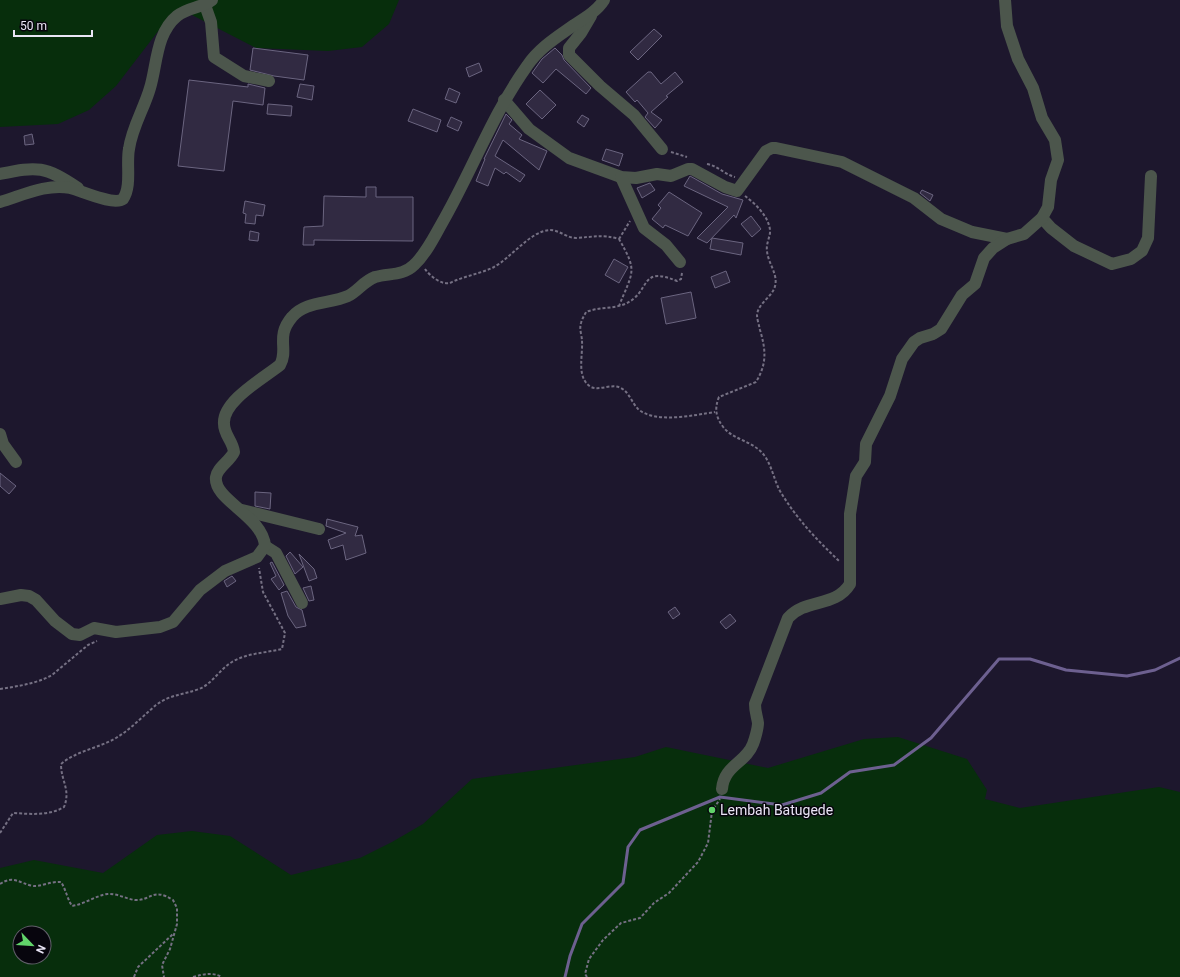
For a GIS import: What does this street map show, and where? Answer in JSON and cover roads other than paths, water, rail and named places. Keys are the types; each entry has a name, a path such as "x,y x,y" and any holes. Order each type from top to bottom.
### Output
{"street":[{"path":"302,603 276,553 265,546 262,534 242,510 225,498 217,486 217,474 234,452 233,443 225,431 225,414 235,400 280,365 283,356 282,334 289,321 303,308 347,296 373,278 400,274 408,271 424,254 463,187 504,100 533,57 550,42 592,13 604,0"},
{"path":"722,788 722,780 728,770 738,763 753,746 758,723 754,713 755,704 788,618 795,610 818,604 844,593 850,584 850,509 856,476 865,462 866,444 890,396 902,359 914,342 941,329 962,295 974,284 984,258 993,248 1007,239 1024,234 1042,218 1048,207 1052,180 1058,160 1055,140 1042,118 1033,88 1018,59 1007,26 1006,0"},
{"path":"0,202 39,190 56,187 69,188 114,202 121,201 125,197 131,136 150,88 158,48 164,34 176,16 195,6 209,3 214,57 244,76 269,81"},
{"path":"592,13 581,33 569,48 569,54 600,86 634,115 662,149"},
{"path":"504,100 529,129 569,158 621,177 636,178 657,174 671,176 688,169 692,169 725,187 737,191 766,151 776,148 842,162 914,198 941,218 972,232 1007,239"},
{"path":"0,174 28,168 43,170 62,177 86,193"},
{"path":"1042,218 1050,228 1074,246 1112,264 1131,259 1142,251 1148,238 1151,176"},
{"path":"621,177 635,212 644,228 666,244 680,262"},
{"path":"0,434 3,444 16,462"},
{"path":"242,510 319,529"},
{"path":"0,599 21,595 29,596 36,600 56,622 72,634 80,635 94,628 116,632 160,627 173,622 200,590 225,571 257,557 265,546"}],"waterway":[{"path":"565,977 570,956 582,924 623,883 628,847 640,830 720,797 782,805 821,793 850,772 894,765 931,738 999,659 1030,659 1066,670 1127,676 1155,670 1180,658"}],"place":[{"name":"Lembah Batugede","path":"712,810"}]}
